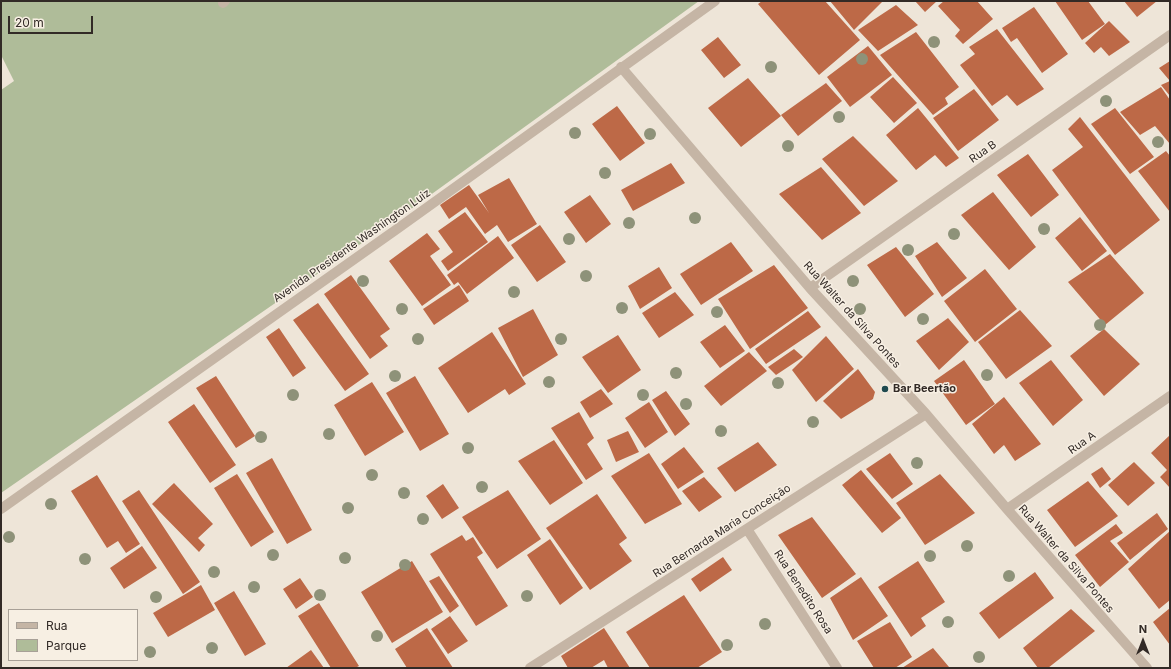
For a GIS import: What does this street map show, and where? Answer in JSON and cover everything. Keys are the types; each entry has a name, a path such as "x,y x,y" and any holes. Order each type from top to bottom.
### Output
{"street":[{"name":"Avenida Presidente Washington Luiz","path":"1,509 397,229 715,1"},
{"name":"Rua B","path":"810,288 1170,35"},
{"name":"Rua Walter da Silva Pontes","path":"621,67 810,288 926,414 1146,668"},
{"name":"Rua A","path":"1007,509 1170,396"},
{"name":"Rua Bernarda Maria Conceição","path":"530,668 926,414"},
{"name":"Rua Benedito Rosa","path":"747,529 838,668"}],"green space":[{"path":"1,1 699,1 411,209 1,493 1,90 14,81 1,55"}],"building":[{"path":"762,1 825,1 860,40 819,75 758,4"},
{"path":"830,1 883,1 854,30"},
{"path":"915,1 937,1 925,12"},
{"path":"944,1 977,1 993,19 963,44 955,36 960,30 938,6"},
{"path":"1055,1 1088,1 1105,24 1082,40"},
{"path":"1124,1 1157,1 1137,17"},
{"path":"896,5 918,25 878,51 858,30"},
{"path":"1034,7 1068,54 1042,73 1017,38 1011,42 1002,28"},
{"path":"1109,21 1130,42 1109,56 1101,47 1094,53 1085,43"},
{"path":"997,29 1044,89 1017,106 1007,95 992,106 960,65 975,54 969,47"},
{"path":"916,32 959,87 945,98 948,104 933,115 880,55"},
{"path":"718,37 741,65 724,78 701,50"},
{"path":"868,46 892,75 850,107 827,77"},
{"path":"1170,61 1170,81 1159,68"},
{"path":"893,77 917,103 894,123 870,97"},
{"path":"748,78 781,116 741,147 708,108"},
{"path":"1170,81 1170,96 1161,85"},
{"path":"826,83 842,101 798,136 781,115"},
{"path":"1161,87 1170,100 1170,144 1155,126 1140,135 1120,112"},
{"path":"974,89 999,120 958,151 933,118"},
{"path":"617,106 645,143 620,161 592,124"},
{"path":"918,108 959,158 946,167 935,155 916,170 886,135"},
{"path":"1115,108 1154,157 1130,174 1091,124"},
{"path":"1080,117 1160,220 1115,255 1052,170 1083,147 1068,129"},
{"path":"853,136 898,181 864,206 822,159"},
{"path":"1166,151 1170,156 1170,212 1138,171"},
{"path":"1028,154 1059,195 1031,217 997,175"},
{"path":"671,163 685,183 633,211 621,190"},
{"path":"821,167 861,213 822,240 779,194"},
{"path":"509,178 537,224 508,242 497,225 485,234 466,207 449,219 440,205 469,185 489,213 478,195"},
{"path":"993,192 1036,247 1009,270 961,215"},
{"path":"590,195 611,224 586,243 564,212"},
{"path":"465,212 488,242 448,271 441,261 453,252 438,231"},
{"path":"1080,217 1107,251 1082,271 1055,238"},
{"path":"540,225 566,262 537,282 511,245"},
{"path":"427,233 440,249 430,256 451,285 422,306 389,261"},
{"path":"498,236 514,258 467,294 458,282 454,285 447,275"},
{"path":"731,242 753,271 701,305 680,274"},
{"path":"937,242 967,278 942,297 915,256"},
{"path":"896,247 934,294 905,317 867,265"},
{"path":"1110,254 1144,293 1105,325 1068,282"},
{"path":"774,265 808,308 750,349 718,299"},
{"path":"659,267 672,288 640,309 628,286"},
{"path":"985,269 1017,309 975,342 944,301"},
{"path":"351,275 390,329 380,336 388,346 370,359 324,294"},
{"path":"459,285 469,301 434,325 423,309"},
{"path":"675,292 694,315 659,338 642,313"},
{"path":"318,303 369,374 345,391 293,320"},
{"path":"533,309 558,355 523,377 498,328"},
{"path":"1020,310 1052,346 1006,379 978,342"},
{"path":"808,311 821,327 766,364 755,349"},
{"path":"948,318 969,342 939,370 916,341"},
{"path":"725,325 745,351 720,368 700,342"},
{"path":"279,328 306,368 293,377 266,337"},
{"path":"1104,329 1140,364 1104,396 1070,356"},
{"path":"492,332 526,384 509,395 505,389 468,413 438,368"},
{"path":"618,335 641,370 608,393 582,357"},
{"path":"826,336 854,369 816,402 792,370"},
{"path":"794,349 803,357 776,375 768,367"},
{"path":"749,352 767,371 721,406 704,386"},
{"path":"964,360 995,404 966,425 934,381"},
{"path":"1051,360 1083,400 1053,426 1019,383"},
{"path":"858,369 875,392 873,399 841,419 823,401"},
{"path":"216,376 255,436 236,448 196,388"},
{"path":"415,376 449,434 420,451 386,393"},
{"path":"372,382 404,432 365,456 334,405"},
{"path":"601,389 613,404 590,418 580,402"},
{"path":"666,391 690,424 675,436 652,400"},
{"path":"1004,397 1041,444 1015,461 1004,445 994,454 972,424"},
{"path":"649,402 668,432 645,448 625,418"},
{"path":"194,404 236,465 210,483 168,422"},
{"path":"579,412 594,438 587,444 603,469 586,480 551,428"},
{"path":"628,431 639,452 616,462 607,440"},
{"path":"1170,435 1170,488 1160,477 1167,470 1151,453"},
{"path":"554,440 583,483 550,505 518,461"},
{"path":"758,442 777,465 735,492 717,468"},
{"path":"684,447 704,472 678,489 661,464"},
{"path":"649,453 682,504 645,524 611,476"},
{"path":"890,453 913,484 892,499 866,469"},
{"path":"272,458 312,530 287,544 246,473"},
{"path":"1134,462 1155,483 1128,506 1108,485"},
{"path":"1102,467 1111,479 1100,488 1091,474"},
{"path":"861,470 901,518 882,533 842,485"},
{"path":"237,474 274,532 251,547 214,488"},
{"path":"940,474 975,513 925,545 896,503"},
{"path":"97,475 140,544 126,553 118,541 107,548 71,491"},
{"path":"704,477 722,497 699,512 682,491"},
{"path":"1088,481 1118,516 1075,547 1047,510"},
{"path":"174,483 213,524 198,538 205,545 199,552 152,504"},
{"path":"443,484 459,508 442,519 426,496"},
{"path":"139,490 200,582 183,594 122,501"},
{"path":"508,490 541,539 497,569 462,517"},
{"path":"597,494 627,538 619,544 632,561 590,590 546,528"},
{"path":"1157,513 1168,529 1130,560 1117,543"},
{"path":"812,517 856,574 822,598 778,535"},
{"path":"1116,524 1123,533 1110,541 1129,562 1100,587 1075,555"},
{"path":"1170,531 1170,600 1159,609 1128,569"},
{"path":"462,535 466,541 473,537 483,553 477,557 508,606 476,626 430,554"},
{"path":"550,539 583,588 560,605 527,555"},
{"path":"142,546 157,568 124,589 110,568"},
{"path":"723,557 732,570 700,592 691,579"},
{"path":"412,561 443,612 392,643 361,592"},
{"path":"918,561 945,602 921,618 926,626 911,637 878,587"},
{"path":"1035,572 1054,598 999,639 979,613"},
{"path":"439,576 459,606 450,613 429,581"},
{"path":"861,577 888,616 853,640 830,598"},
{"path":"300,578 313,597 296,609 283,589"},
{"path":"201,585 215,610 168,637 153,613"},
{"path":"234,591 266,644 245,656 214,603"},
{"path":"684,595 722,652 697,668 650,668 626,632"},
{"path":"319,603 359,666 355,668 331,668 298,616"},
{"path":"1170,608 1170,645 1153,622"},
{"path":"1071,609 1095,631 1048,668 1038,668 1023,648"},
{"path":"450,616 468,641 448,654 431,629"},
{"path":"890,622 912,657 895,668 874,668 857,641"},
{"path":"427,628 453,668 407,668 395,649"},
{"path":"604,628 630,668 608,668 604,660 591,668 568,668 561,656"},
{"path":"933,648 949,667 902,668"},
{"path":"311,650 324,668 286,668"}],"place":[{"name":"Bar Beertão","path":"885,389"}]}
